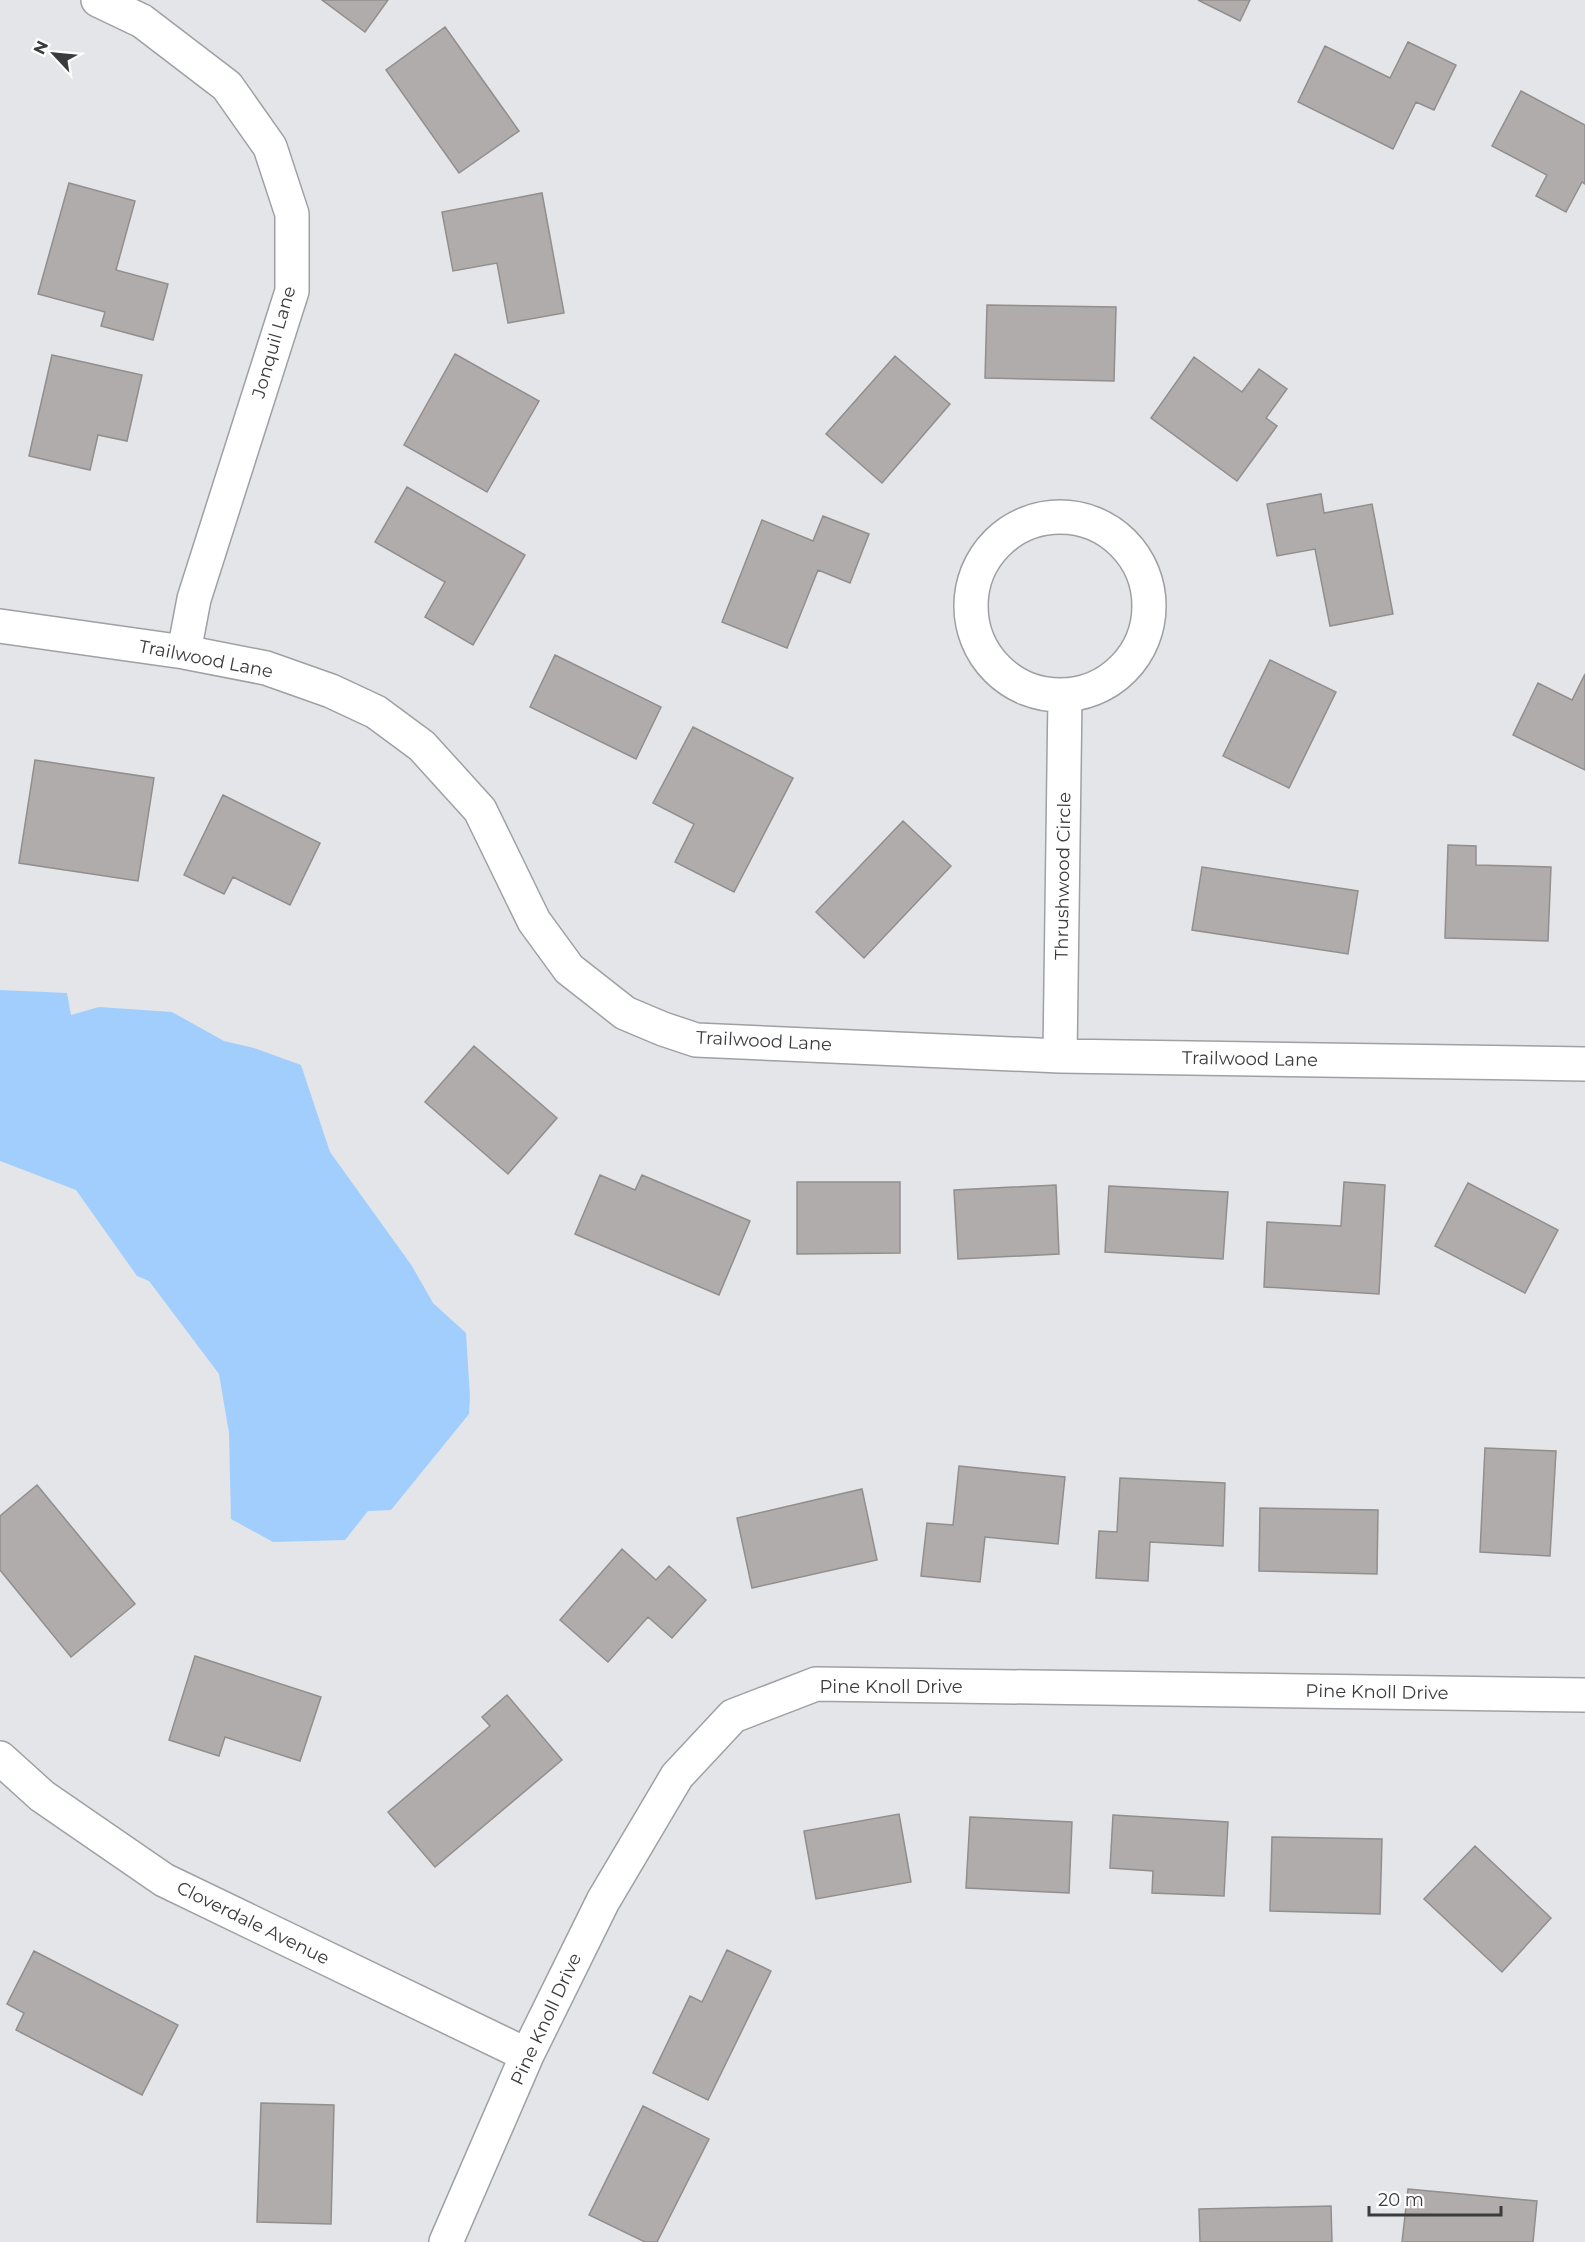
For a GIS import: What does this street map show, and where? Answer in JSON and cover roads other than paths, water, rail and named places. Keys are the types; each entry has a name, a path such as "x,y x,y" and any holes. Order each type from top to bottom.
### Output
{"street":[{"name":"Jonquil Lane","path":"98,0 142,21 227,86 270,147 292,214 292,291 194,599 184,652"},
{"path":"1072,517 1091,522 1101,525 1125,542 1142,567 1150,595 1148,624 1138,652 1132,660 1119,675 1094,690 1065,696 1035,693 1008,680 987,659 974,632 970,602 977,573 992,547 1015,528 1043,518 1072,517"},
{"name":"Trailwood Lane","path":"0,626 184,652 266,668 331,691 376,712 422,746 480,810 534,921 569,969 625,1013 696,1040 1060,1056 1585,1064"},
{"name":"Thrushwood Circle","path":"1060,1056 1065,696"},
{"name":"Pine Knoll Drive","path":"446,2242 527,2055 603,1901 676,1776 733,1716 816,1684 1585,1695"},
{"name":"Cloverdale Avenue","path":"0,1758 42,1796 164,1880 527,2055"}],"water":[{"path":"0,990 67,993 71,1015 99,1007 172,1012 224,1041 254,1048 301,1065 330,1152 412,1266 433,1303 466,1333 469,1414 391,1510 368,1511 345,1540 273,1542 231,1519 229,1433 219,1374 149,1281 137,1276 76,1190 0,1161"}]}
